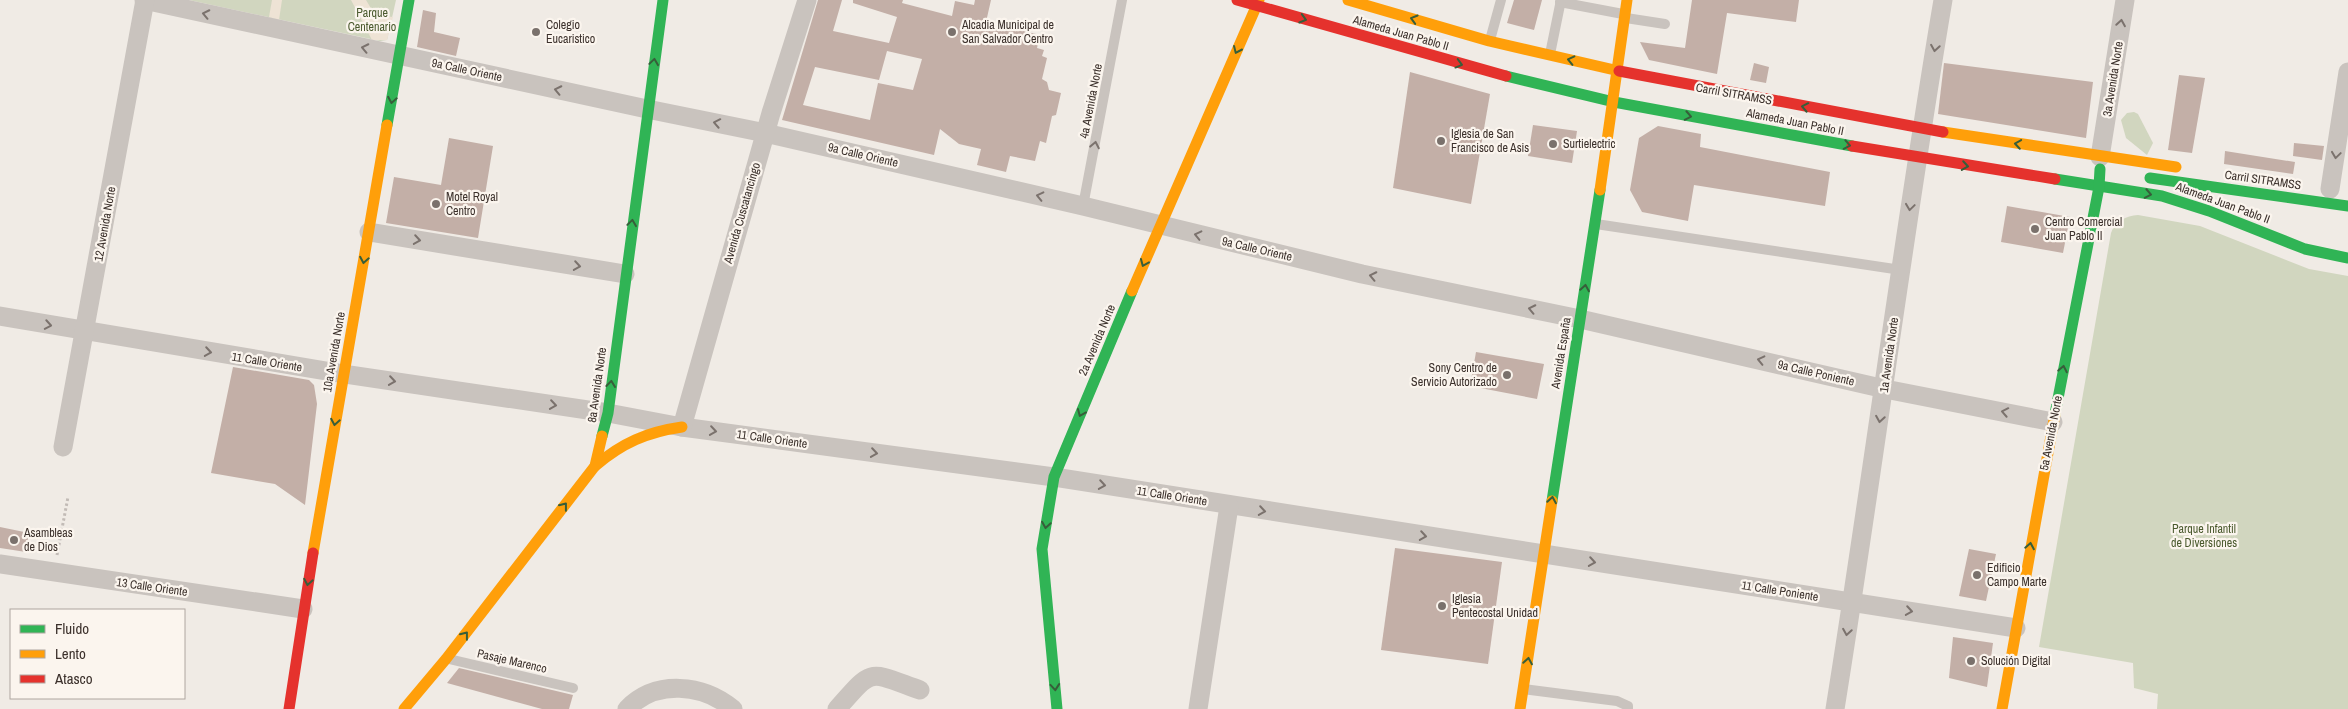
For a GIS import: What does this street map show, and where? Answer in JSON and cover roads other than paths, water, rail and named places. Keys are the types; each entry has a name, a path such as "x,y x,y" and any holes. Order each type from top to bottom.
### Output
{"main road":[{"name":"10a Avenida Norte","path":"289,709 303,610 410,0"},
{"name":"8a Avenida Norte","path":"404,709 446,658 595,466 608,413 663,0"},
{"name":"Alameda Juan Pablo II","path":"1237,0 1258,3 1475,69 1614,102 2100,168 2192,170"},
{"name":"Alameda Juan Pablo II","path":"1348,0 1490,41 1919,142 2099,187 2136,191 2186,203 2305,249 2348,258"},
{"name":"Avenida España","path":"1520,709 1614,102 1627,0"},
{"name":"2a Avenida Norte","path":"1057,709 1042,550 1054,477 1160,226 1258,3"},
{"name":"5a Avenida Norte","path":"2002,709 2053,422 2099,187 2100,168"},
{"name":"Carril SITRAMSS","path":"2137,176 2348,206"},
{"name":"Carril SITRAMSS","path":"2174,182 2220,200"},
{"path":"595,466 613,450 634,437 657,430 682,427"}],"street":[{"name":"9a Calle Oriente","path":"145,0 765,133 1083,206 1362,274 1580,319"},
{"name":"12 Avenida Norte","path":"62,447 145,0"},
{"name":"Avenida Cuscatancingo","path":"682,427 765,133 807,0"},
{"name":"1a Avenida Norte","path":"1835,709 1885,389 1919,142 1943,0"},
{"name":"3a Avenida Norte","path":"2100,168 2125,0"},
{"path":"2331,189 2348,72"},
{"path":"369,232 625,274"},
{"name":"11 Calle Oriente","path":"0,316 344,374 608,413 682,427 1054,477 1544,555"},
{"name":"9a Calle Poniente","path":"1580,319 1885,389 2053,422"},
{"path":"1198,709 1229,506"},
{"name":"11 Calle Poniente","path":"1544,555 2016,628"},
{"name":"13 Calle Oriente","path":"0,564 303,610"},
{"path":"837,709 860,683 872,675 879,675 920,690"},
{"path":"627,709 633,703 656,691 678,687 700,690 724,701 734,709"}],"lane":[{"name":"4a Avenida Norte","path":"1083,206 1122,0"},
{"path":"1490,41 1502,0"},
{"path":"1550,55 1560,1 1665,24"},
{"path":"1595,224 1901,270"},
{"name":"Pasaje Marenco","path":"446,658 572,688"},
{"path":"1523,689 1617,701 1628,706 1628,709"}],"place":[{"name":"Colegio Eucaristico","path":"536,32"},
{"name":"Alcadia Municipal de San Salvador Centro","path":"952,32"},
{"name":"Iglesia de San Francisco de Asis","path":"1441,141"},
{"name":"Surtielectric","path":"1553,144"},
{"name":"Motel Royal Centro","path":"436,204"},
{"name":"Centro Comercial Juan Pablo II","path":"2035,229"},
{"name":"Sony Centro de Servicio Autorizado","path":"1507,375"},
{"name":"Asambleas de Dios","path":"14,540"},
{"name":"Edificio Campo Marte","path":"1977,575"},
{"name":"Iglesia Pentecostal Unidad","path":"1442,606"},
{"name":"Solución Digital","path":"1971,661"}],"park label":[{"name":"Parque Centenario","path":"372,20"},
{"name":"Parque Infantil de Diversiones","path":"2204,536"}]}
